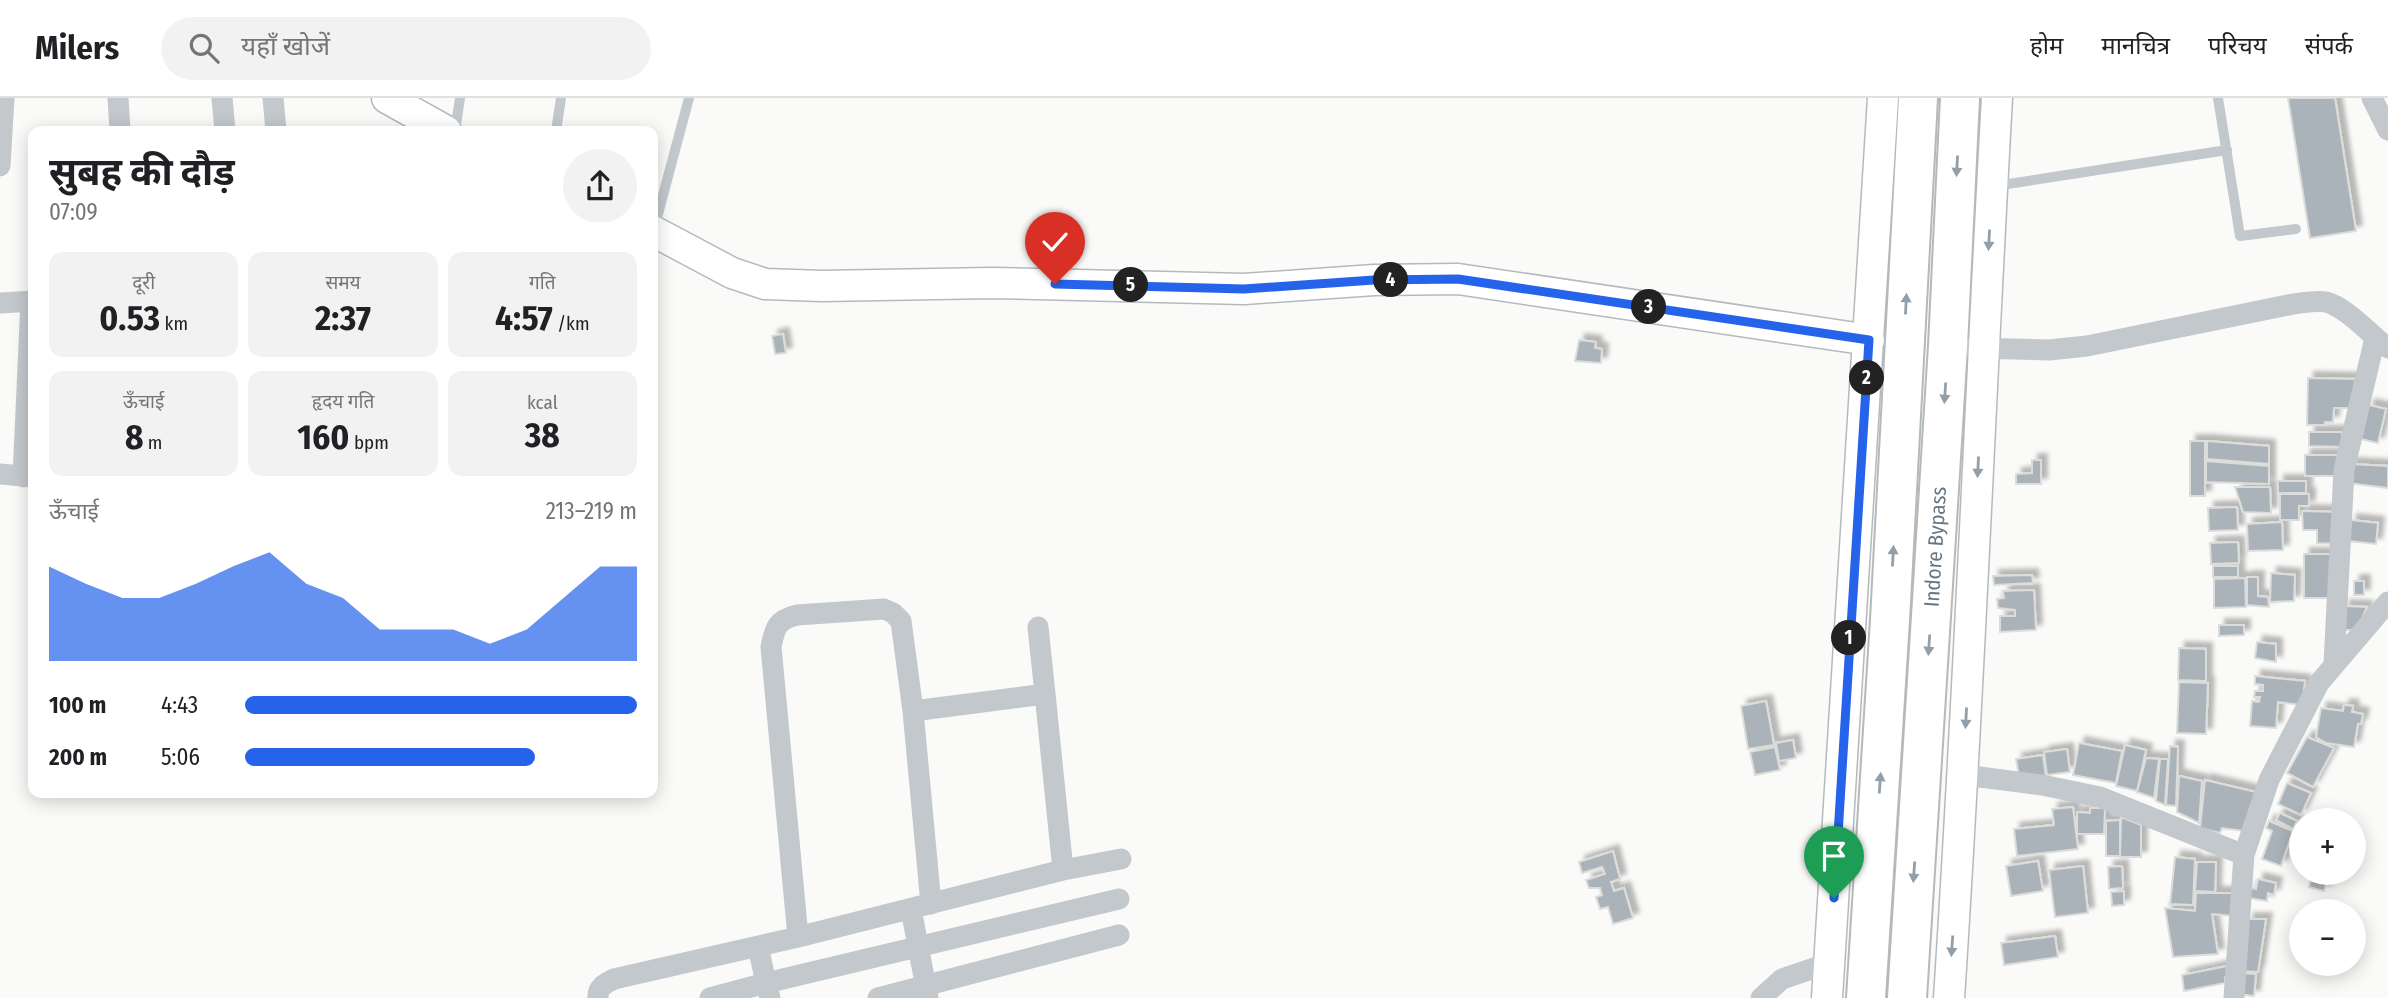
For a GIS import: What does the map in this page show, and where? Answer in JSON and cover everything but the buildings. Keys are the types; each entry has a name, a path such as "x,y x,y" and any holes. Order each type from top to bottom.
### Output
{"highway":[{"name":"Indore Bypass","path":"1866,998 1890,620 1918,98"},
{"name":"Indore Bypass","path":"1907,998 1965,348 1961,98"}],"street":[{"path":"0,166 4,98"},
{"path":"118,98 121,126"},
{"path":"222,98 225,126"},
{"path":"274,98 276,126"},
{"path":"387,98 437,126"},
{"path":"1827,998 1883,98"},
{"path":"1949,998 1964,775 1965,348 1992,186 1997,98"},
{"path":"2372,98 2388,130"},
{"path":"658,234 732,274 765,284 822,286 992,283 1244,289 1374,280 1458,279 1869,340"},
{"path":"0,303 28,301"},
{"path":"1965,348 2049,350 2087,346 2311,302 2325,302 2340,309 2381,343 2344,470 2334,664"},
{"path":"0,474 28,477"},
{"path":"2234,998 2244,855 2269,780 2319,683 2388,602"},
{"path":"798,937 771,647 775,629 785,618 797,615 884,610 893,613 902,626 913,711 921,907 917,947 927,992"},
{"path":"1038,627 1063,870"},
{"path":"913,711 1045,694"},
{"path":"1964,775 2042,785 2099,797 2244,855"},
{"path":"598,998 597,993 603,984 614,979 798,937 1063,870 1121,859"},
{"path":"710,998 768,991 917,947 1119,899"},
{"path":"878,998 927,992 1119,935"},
{"path":"758,946 768,991"},
{"path":"1761,998 1782,979 1829,963"}],"lane":[{"path":"456,126 460,98"},
{"path":"557,126 561,98"},
{"path":"658,213 689,98"},
{"path":"2218,98 2241,236 2296,229"},
{"path":"1992,186 2227,150"}],"route":[{"path":"1055,284 1244,289 1374,280 1458,279 1869,340 1843,720 1834,898"}]}
